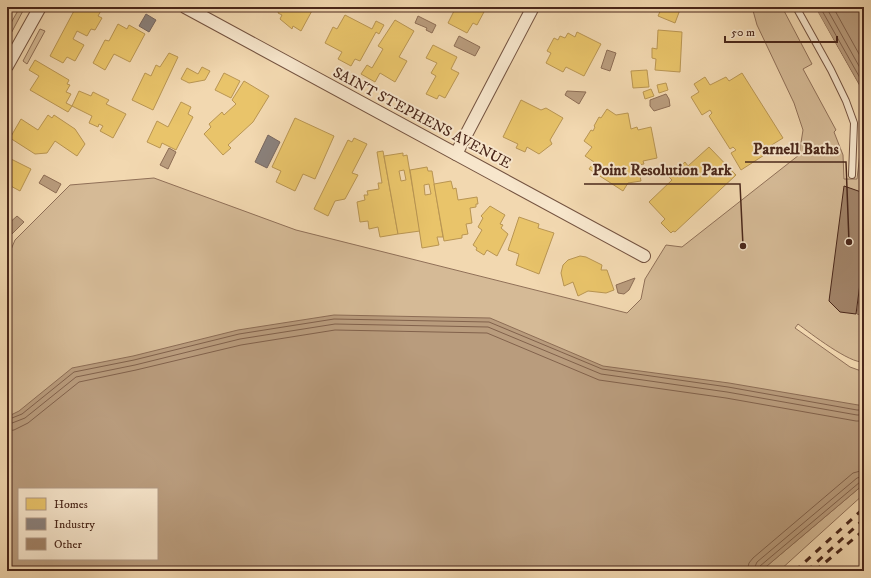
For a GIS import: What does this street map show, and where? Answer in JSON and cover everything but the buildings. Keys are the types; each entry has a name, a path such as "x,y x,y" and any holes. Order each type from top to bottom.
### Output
{"street":[{"path":"7,66 40,7"},
{"name":"SAINT STEPHENS AVENUE","path":"186,7 644,256"},
{"path":"456,154 533,7"}],"lane":[{"path":"796,7 831,70 854,123 852,175"}],"shaded area":[{"path":"20,7 25,7 7,41 7,30"},
{"path":"752,7 782,7 812,64 803,69 836,130 834,132 843,155 844,179 857,179 860,153 864,153 864,362 849,358 840,353 820,341 798,324 795,328 850,367 864,372 864,406 858,406 717,552 7,571 7,259 15,240 70,185 154,178 296,230 627,313 641,299 645,279 666,245 682,247 799,155 803,130 794,103 757,25"},
{"path":"40,29 45,31 27,64 23,61"},
{"path":"864,484 864,494 779,571 761,571"}],"water":[{"path":"815,7 864,7 864,93"},
{"path":"418,16 436,25 432,33 426,30 427,28 415,23"},
{"path":"459,36 480,47 475,56 454,46"},
{"path":"607,50 616,53 610,71 601,68"},
{"path":"567,91 586,92 579,104 565,95"},
{"path":"666,94 669,99 670,106 654,111 650,106 650,100"},
{"path":"169,148 176,152 168,169 160,165"},
{"path":"44,175 61,184 56,193 39,183"},
{"path":"17,216 24,222 10,236 7,233 7,225"},
{"path":"864,259 864,316 857,314"},
{"path":"635,278 629,290 624,294 618,293 616,285"},
{"path":"334,315 490,318 603,366 729,383 864,406 864,484 761,571 7,571 7,417 19,411 72,368 133,356 238,330"}],"pier":[{"path":"813,7 815,7 864,95 862,94"}],"railway":[{"path":"795,571 864,508"},
{"path":"807,571 864,519"},
{"path":"815,571 864,530"}],"place":[{"name":"Parnell Baths","path":"849,242"},
{"name":"Point Resolution Park","path":"743,246"}]}
